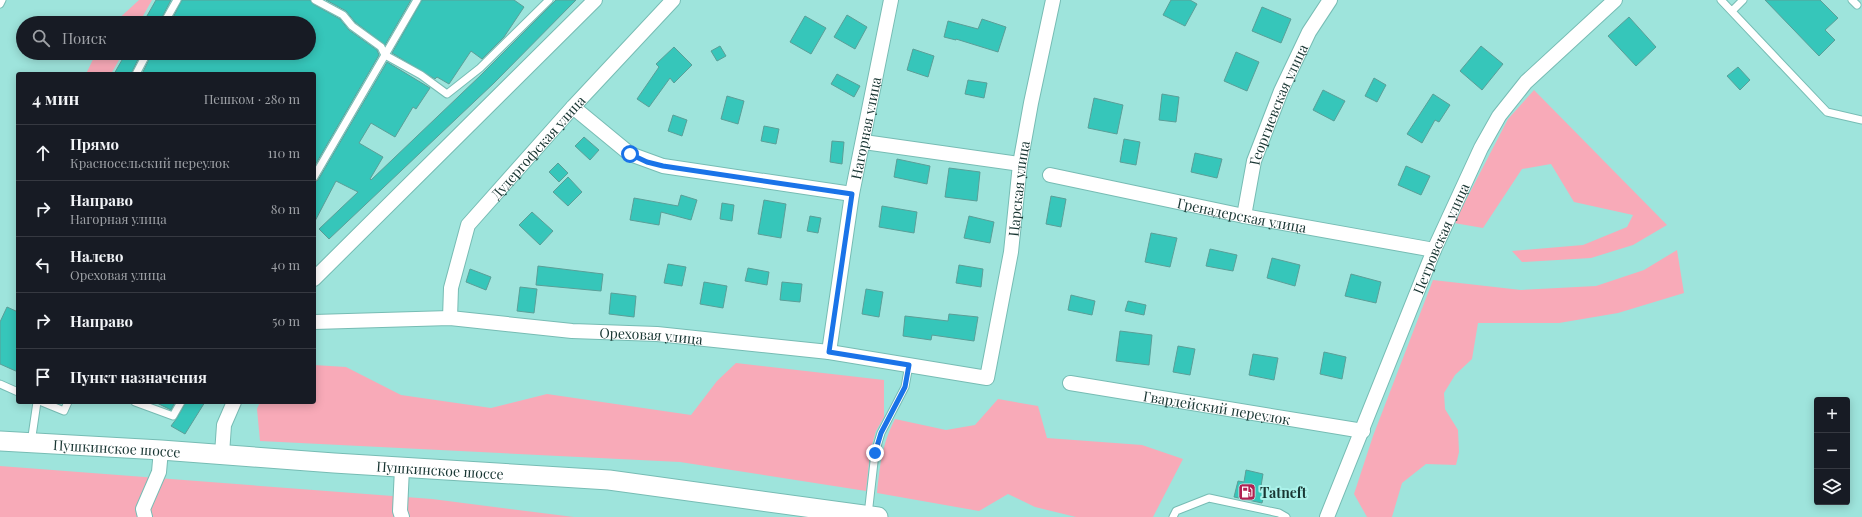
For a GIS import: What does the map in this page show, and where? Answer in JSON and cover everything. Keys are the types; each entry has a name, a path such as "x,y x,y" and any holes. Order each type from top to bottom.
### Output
{"main road":[{"name":"Пушкинское шоссе","path":"0,441 161,450 402,468 609,480 874,517"}],"street":[{"path":"316,277 595,0"},
{"name":"Дудергофская улица","path":"450,318 451,288 468,225 573,107 673,0"},
{"name":"Нагорная улица","path":"829,352 852,194 864,142 891,0"},
{"name":"Царская улица","path":"987,378 1011,252 1020,164 1031,103 1053,0"},
{"name":"Георгиевская улица","path":"1244,216 1254,161 1281,91 1309,32 1330,0"},
{"name":"Петровская улица","path":"1327,517 1363,431 1434,250 1481,148 1510,101 1537,71 1615,0"},
{"path":"573,107 630,154 647,162 663,166 852,194"},
{"path":"864,142 1020,164"},
{"name":"Гренадерская улица","path":"1050,175 1244,216 1434,250"},
{"name":"Ореховая улица","path":"316,322 450,318 572,331 657,334 829,352 987,378"},
{"name":"Гвардейский переулок","path":"1070,383 1363,431"},
{"path":"222,454 224,425 233,404"},
{"path":"145,517 143,509 159,472 161,450"},
{"path":"402,468 400,511 402,517"}],"lane":[{"path":"0,4 2,0"},
{"path":"168,16 177,0"},
{"path":"315,0 343,15 352,26 381,47 385,55 421,75 447,94 480,68 549,0"},
{"path":"316,174 417,0"},
{"path":"1721,0 1827,112 1862,120"},
{"path":"1732,11 1743,0"},
{"path":"137,72 143,60"},
{"path":"874,517 875,453 881,433 905,387 909,365"},
{"path":"0,384 16,391"},
{"path":"30,443 37,404"},
{"path":"47,404 64,411 67,404"},
{"path":"140,404 173,416 180,404"},
{"path":"1173,517 1176,511 1209,498 1279,513 1286,517"}],"shaded area":[{"path":"139,0 152,0 143,16 122,16"},
{"path":"93,60 119,60 112,72 87,72"},
{"path":"1534,90 1667,225 1633,245 1591,258 1522,262 1512,251 1583,245 1627,227 1633,215 1574,202 1551,164 1522,169 1483,228 1454,223 1508,119"},
{"path":"1677,250 1684,293 1618,313 1559,323 1478,323 1472,359 1455,375 1444,393 1445,409 1458,430 1459,452 1456,465 1426,464 1402,483 1392,517 1367,517 1354,494 1373,436 1433,280 1521,290 1596,286 1644,270"},
{"path":"736,363 884,380 884,417 876,431 870,452 866,491 680,462 260,441 257,409 259,404 316,404 316,365 346,367 401,395 491,408 547,394 691,415 717,381"},
{"path":"998,399 1038,406 1047,438 1142,445 1183,459 1153,517 1076,517 1035,507 1008,494 979,511 877,493 884,446 895,419 946,430 975,425"},
{"path":"0,466 432,499 574,517 0,517"}],"building":[{"path":"156,0 171,0 163,16 147,16"},
{"path":"182,0 310,0 313,4 340,19 349,30 377,50 379,55 316,164 316,72 143,72 149,60 316,60 316,16 174,16"},
{"path":"326,0 411,0 385,45 355,22 346,11"},
{"path":"422,0 514,0 524,7 504,37 482,59 471,51 449,84 437,77 435,79 392,53"},
{"path":"556,0 576,0 494,83 329,239 319,229 358,192 336,181 316,219 316,181 318,180 387,62 430,88 416,109 413,107 395,137 371,123 359,143 383,157 370,179 371,180 481,75"},
{"path":"1171,0 1190,0 1197,4 1185,26 1163,15"},
{"path":"1765,0 1820,0 1838,18 1825,30 1835,40 1819,56"},
{"path":"1262,7 1291,19 1281,43 1252,31"},
{"path":"847,15 867,27 855,49 834,37"},
{"path":"805,16 826,28 811,54 790,42"},
{"path":"1629,17 1656,47 1636,66 1608,36"},
{"path":"982,19 1006,27 998,52 956,39 944,37 948,21 978,29"},
{"path":"720,46 726,56 717,61 711,51"},
{"path":"1481,46 1503,64 1482,90 1460,71"},
{"path":"674,47 692,65 674,83 670,78 649,107 637,99 659,67 656,64"},
{"path":"913,49 934,56 928,77 907,70"},
{"path":"1236,52 1259,62 1247,91 1224,81"},
{"path":"122,60 138,60 132,72 115,72"},
{"path":"1738,67 1750,80 1740,90 1727,76"},
{"path":"837,74 860,86 854,97 831,84"},
{"path":"1374,78 1386,85 1377,102 1365,96"},
{"path":"968,80 987,83 984,98 965,94"},
{"path":"1323,90 1345,101 1334,121 1313,110"},
{"path":"1162,94 1179,97 1176,122 1159,120"},
{"path":"1433,94 1450,105 1439,122 1435,120 1422,143 1407,134"},
{"path":"727,96 744,101 738,124 721,119"},
{"path":"1094,98 1123,105 1117,134 1088,128"},
{"path":"673,115 687,120 682,136 668,131"},
{"path":"764,126 779,129 776,144 761,141"},
{"path":"584,137 599,150 590,160 575,146"},
{"path":"1124,139 1140,142 1136,165 1120,162"},
{"path":"832,141 844,142 842,164 830,162"},
{"path":"1195,153 1222,159 1217,178 1191,172"},
{"path":"897,159 930,166 927,184 894,177"},
{"path":"558,163 568,173 559,182 549,172"},
{"path":"1406,166 1430,176 1421,195 1398,185"},
{"path":"949,168 980,172 977,201 945,197"},
{"path":"568,177 582,192 568,206 553,192"},
{"path":"681,195 697,200 691,220 661,212 659,225 630,220 634,198 678,206"},
{"path":"1051,196 1066,199 1061,227 1046,224"},
{"path":"764,200 786,204 781,238 758,234"},
{"path":"722,203 734,205 732,221 720,219"},
{"path":"882,206 917,212 914,233 879,227"},
{"path":"532,212 553,231 540,245 519,225"},
{"path":"810,216 821,218 818,233 807,231"},
{"path":"969,216 994,222 990,243 964,238"},
{"path":"1151,233 1177,238 1170,267 1145,262"},
{"path":"1210,249 1237,255 1233,271 1206,266"},
{"path":"1272,258 1300,265 1295,286 1267,278"},
{"path":"668,264 686,267 682,286 664,283"},
{"path":"959,265 983,269 981,287 956,283"},
{"path":"538,266 603,274 601,291 536,285"},
{"path":"748,268 769,272 767,285 745,281"},
{"path":"470,269 491,277 486,290 466,282"},
{"path":"1351,274 1381,282 1376,303 1345,296"},
{"path":"704,282 727,286 723,308 700,304"},
{"path":"782,282 802,284 800,302 780,300"},
{"path":"520,287 537,289 534,313 517,311"},
{"path":"866,289 883,292 879,317 862,314"},
{"path":"611,293 636,296 634,317 609,314"},
{"path":"1071,295 1095,301 1092,315 1068,310"},
{"path":"1128,301 1146,305 1144,315 1125,311"},
{"path":"7,307 16,311 16,371 0,364 0,322"},
{"path":"949,314 978,317 974,341 932,335 931,340 903,336 905,316 948,321"},
{"path":"1120,331 1152,335 1149,365 1116,361"},
{"path":"1178,346 1195,349 1190,375 1173,372"},
{"path":"1324,352 1346,357 1342,379 1320,374"},
{"path":"1253,354 1278,358 1274,380 1249,375"},
{"path":"159,404 174,404 171,410"},
{"path":"185,404 204,404 185,434 171,426"},
{"path":"1246,470 1263,474 1261,486 1266,487 1262,503 1234,497 1238,481 1244,482"}],"place":[{"name":"Tatneft","path":"1247,492"}],"route":[{"path":"630,154 647,162 663,166 852,194 829,352 909,365 905,387 881,433 875,453"}]}
